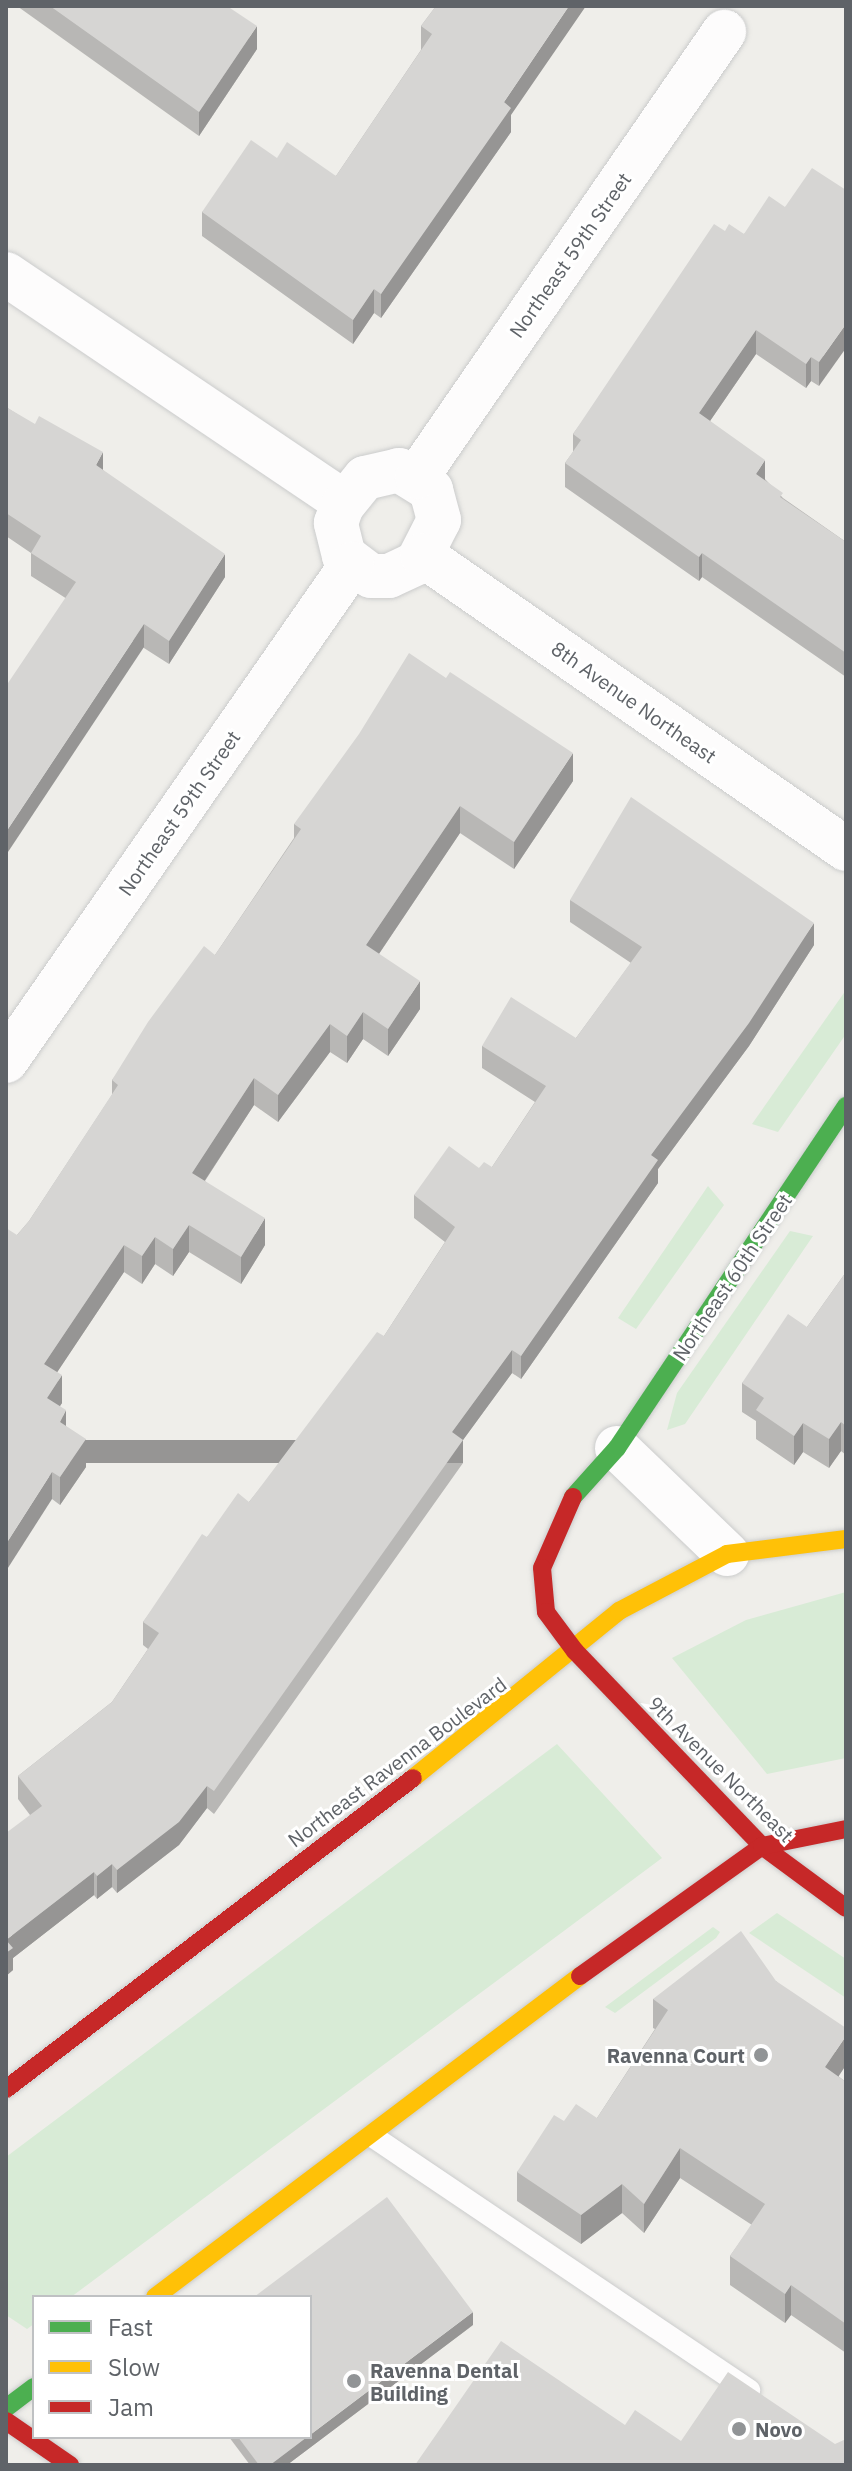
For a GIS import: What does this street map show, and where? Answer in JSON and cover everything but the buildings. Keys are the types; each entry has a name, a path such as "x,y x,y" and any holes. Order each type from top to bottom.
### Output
{"main road":[{"name":"Northeast 60th Street","path":"575,1651 546,1612 542,1568 558,1522 582,1483 617,1448 846,1106"},
{"name":"Northeast Ravenna Boulevard","path":"6,2089 575,1651 619,1611 727,1554 846,1539"},
{"name":"9th Avenue Northeast","path":"575,1651 762,1846 846,1908"},
{"path":"158,2295 634,1935 762,1846 846,1829"},
{"path":"6,2408 32,2388"},
{"path":"6,2421 32,2439"},
{"path":"32,2439 70,2465"}],"street":[{"name":"Northeast 59th Street","path":"417,477 724,32"},
{"path":"6,274 344,502"},
{"path":"399,470 417,477 431,490 439,520 422,555 389,576 371,576 352,564 337,541 336,523 344,502 365,478 382,472 399,470"},
{"name":"8th Avenue Northeast","path":"422,555 846,849"},
{"name":"Northeast 59th Street","path":"6,1061 352,564"},
{"path":"617,1448 727,1554"}],"lane":[{"path":"372,2136 767,2402"}],"green space":[{"path":"846,990 846,1034 778,1132 752,1124"},
{"path":"708,1186 724,1205 636,1329 618,1318"},
{"path":"790,1231 813,1236 685,1424 667,1430 677,1393"},
{"path":"846,1592 846,1758 767,1774 672,1658 746,1620"},
{"path":"557,1744 662,1858 74,2295 32,2295 32,2325 27,2329 6,2315 6,2157"},
{"path":"777,1913 846,1959 846,1998 749,1933"},
{"path":"713,1927 720,1932 716,1938 615,2013 605,2007"}],"traffic: fast":[{"path":"573,1497 617,1448 846,1106"},
{"path":"6,2408 32,2388"}],"traffic: slow":[{"path":"413,1778 619,1611 727,1554 846,1539"},
{"path":"158,2295 580,1976"}],"traffic: jam":[{"path":"573,1497 542,1568 546,1612 575,1651 762,1846 846,1908"},
{"path":"6,2089 413,1778"},
{"path":"580,1976 762,1846 846,1829"},
{"path":"6,2421 32,2439"},
{"path":"32,2439 70,2465"}],"place":[{"name":"Ravenna Court","path":"761,2055"},
{"name":"Ravenna Dental Building","path":"354,2381"},
{"name":"Novo","path":"739,2429"}]}
